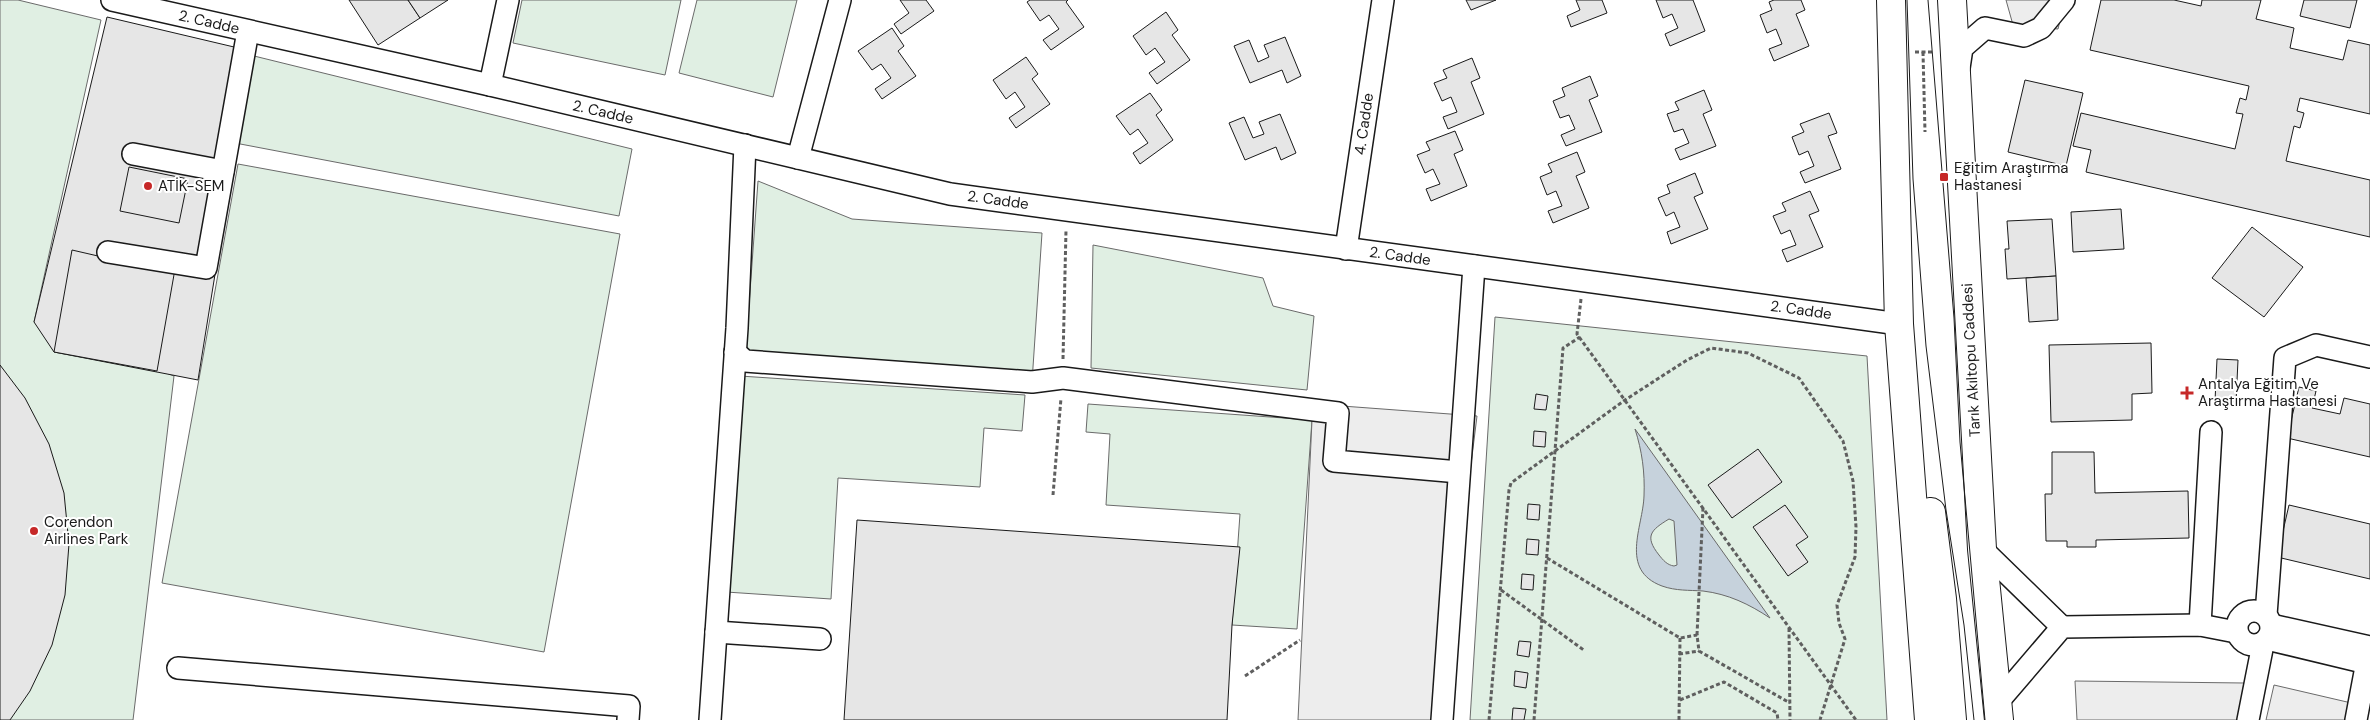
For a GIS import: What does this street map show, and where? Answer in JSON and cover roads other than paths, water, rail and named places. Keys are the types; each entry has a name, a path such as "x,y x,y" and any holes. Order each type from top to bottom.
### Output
{"main road":[{"path":"1891,0 1899,324 1928,720"},
{"name":"Tarık Akıltopu Caddesi","path":"1952,0 1982,549 1998,711"},
{"path":"1904,396 1930,509 1942,599 1952,720"}],"street":[{"name":"2. Cadde","path":"112,0 490,85 950,194 1899,324"},
{"path":"490,85 508,0"},
{"path":"798,158 840,0"},
{"name":"4. Cadde","path":"1346,248 1383,0"},
{"path":"1956,90 1962,48 1985,28 2024,36 2041,28 2064,0"},
{"path":"108,252 206,268 248,31"},
{"path":"710,720 735,352 745,145"},
{"path":"133,154 223,171"},
{"path":"1442,720 1474,266"},
{"path":"2248,720 2267,630 2285,358 2316,345 2370,357"},
{"path":"735,352 745,361 1032,382 1063,378 1338,413 1334,461 1459,472"},
{"path":"2200,626 2210,432"},
{"path":"1982,549 2062,627 2200,626 2236,632"},
{"path":"2267,630 2252,646 2242,642 2236,632 2238,622 2245,613 2256,611 2267,630 2369,652 2356,720"},
{"path":"1998,711 2062,627"},
{"path":"716,632 820,639"},
{"path":"178,668 628,706 628,720"}],"tram line":[{"path":"1907,0 1913,179 1926,346 1946,510 1964,625 1974,720"},
{"path":"1928,0 1954,318 1960,442 1985,720"}],"place":[{"name":"Eğitim Araştırma Hastanesi","path":"1944,177"},
{"name":"ATİK-SEM","path":"148,186"},
{"name":"Antalya Eğitim Ve Araştırma Hastanesi","path":"2187,393"},
{"name":"Corendon Airlines Park","path":"34,531"}]}
